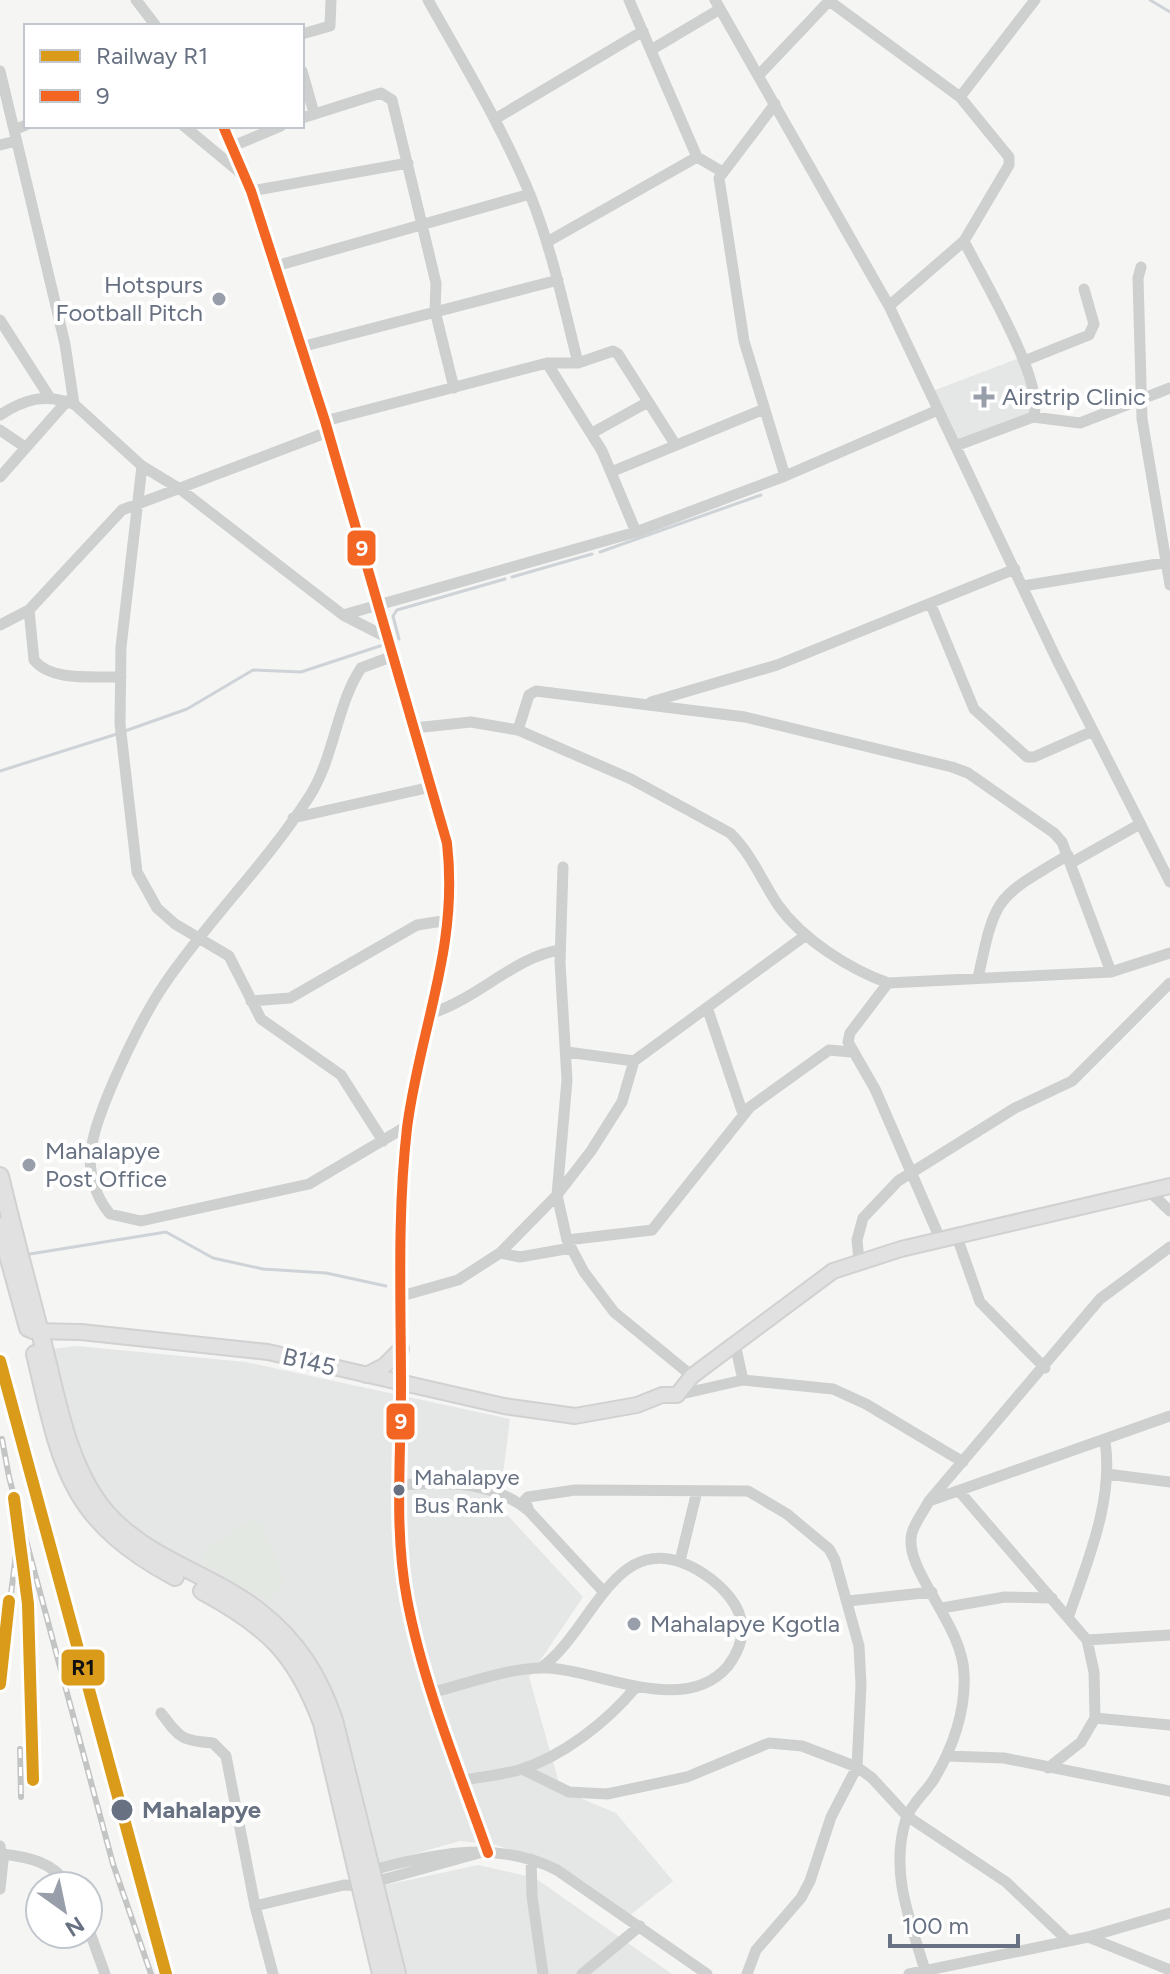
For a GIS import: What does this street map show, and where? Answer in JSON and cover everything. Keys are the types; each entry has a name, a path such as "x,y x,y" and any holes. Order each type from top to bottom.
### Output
{"highway":[{"path":"0,1176 62,1462 70,1483 95,1519 146,1561 252,1619 277,1640 301,1675 322,1723 381,1974"},
{"path":"0,1226 36,1335"},
{"path":"361,1880 397,1974"}],"main road":[{"path":"677,1395 692,1376 824,1276 859,1261 1170,1186"},
{"name":"B145","path":"36,1335 96,1336 268,1352 401,1384 575,1416 637,1405 662,1395 677,1395"},
{"path":"366,1375 384,1366 401,1349"}],"street":[{"path":"136,0 154,24"},
{"path":"304,33 330,26 331,0"},
{"path":"428,0 495,119 530,194 558,280 578,363"},
{"path":"629,0 697,157 721,171"},
{"path":"758,76 829,0 960,97 1007,152 1009,165 964,241 889,306"},
{"path":"960,97 1035,0"},
{"path":"651,50 718,5 889,306 1093,731 1170,882"},
{"path":"495,119 643,31"},
{"path":"0,71 19,132 65,344 70,402 0,477"},
{"path":"304,86 308,115 381,93 388,95 408,163 436,283 435,311 454,388"},
{"path":"775,104 721,171 719,186 733,253 744,341 785,476"},
{"path":"186,128 246,178"},
{"path":"224,128 251,191 327,427 447,843 449,920 407,1126 398,1297 401,1540 406,1595 416,1642 463,1780 483,1853"},
{"path":"233,146 276,128"},
{"path":"0,145 19,132"},
{"path":"547,242 697,157"},
{"path":"251,191 408,163"},
{"path":"276,266 530,194"},
{"path":"964,241 1024,361 1037,402 1033,417"},
{"path":"1141,267 1138,278 1141,400 1170,585"},
{"path":"301,347 558,280"},
{"path":"1024,361 1089,335 1094,324 1084,289"},
{"path":"0,320 50,398"},
{"path":"0,625 29,610 122,510 140,501 180,489 327,427 547,363 578,363 606,352 618,354 675,444"},
{"path":"547,363 592,433 636,532"},
{"path":"958,445 1033,417 1080,423 1170,388"},
{"path":"0,415 19,403 50,398 70,402 142,466 180,489 343,615 388,638"},
{"path":"592,433 648,402"},
{"path":"611,472 764,409"},
{"path":"343,615 636,532 785,476 938,410"},
{"path":"0,430 25,447"},
{"path":"142,466 121,647 120,724 137,872 157,908 199,939 229,956 261,1019 272,1030 341,1075 383,1141"},
{"path":"1023,586 1167,561"},
{"path":"643,704 777,665 1015,569"},
{"path":"931,605 974,709 1027,757 1034,757 1093,731"},
{"path":"29,610 34,660 38,665 58,674 121,677"},
{"path":"393,656 370,662 356,675 315,787 163,986 130,1046 99,1123 91,1151 92,1177 110,1214 141,1221 201,1206 269,1196 322,1179 407,1126"},
{"path":"518,730 529,695 536,691 805,729 968,773 1054,833 1070,859 1111,972"},
{"path":"414,728 471,722 518,730 631,779 730,833 740,843 779,906 806,935 873,978 888,983 1111,972 1170,953"},
{"path":"293,818 431,787"},
{"path":"978,978 991,915 1013,888 1140,824"},
{"path":"563,867 560,950 567,1052 565,1134 557,1195 569,1244 584,1272 614,1312 692,1376"},
{"path":"251,1001 290,998 417,925 449,920"},
{"path":"398,1297 458,1280 500,1253 557,1195 618,1111 634,1061 708,1010 806,935"},
{"path":"432,1013 458,1005 534,958 560,950"},
{"path":"888,983 850,1033 851,1052 875,1089 941,1241"},
{"path":"859,1261 857,1240 863,1218 910,1173 1015,1108 1072,1081 1170,983"},
{"path":"708,1010 743,1114"},
{"path":"500,1253 520,1257 569,1244 652,1230 743,1114 829,1050 851,1052"},
{"path":"567,1052 634,1061"},
{"path":"1149,1191 1170,1211"},
{"path":"957,1237 980,1302 1045,1368"},
{"path":"926,1973 899,1875 907,1816 947,1756 962,1709 964,1670 957,1636 919,1572 912,1549 912,1534 929,1501 1045,1368 1100,1299 1170,1247"},
{"path":"735,1344 743,1380"},
{"path":"677,1395 743,1380 842,1392 963,1462"},
{"path":"929,1501 1170,1416"},
{"path":"1069,1615 1090,1554 1107,1474 1105,1441"},
{"path":"1107,1474 1170,1482"},
{"path":"401,1485 474,1484 508,1496 529,1511 602,1590"},
{"path":"680,1561 697,1491"},
{"path":"529,1511 525,1500 528,1497 549,1493 748,1491 787,1514 829,1549 841,1576 859,1646 861,1685 857,1767 831,1817 810,1881 795,1905 756,1950 747,1974"},
{"path":"959,1491 1069,1615 1087,1640 1094,1672 1095,1718 1081,1742 1048,1768"},
{"path":"434,1692 542,1667 636,1687 682,1687 714,1678 732,1660 739,1646 742,1618 735,1604 706,1575 680,1561 642,1563 624,1570 602,1590 567,1645 542,1667"},
{"path":"848,1601 932,1592"},
{"path":"942,1608 1005,1597 1052,1598"},
{"path":"1087,1640 1170,1635"},
{"path":"463,1780 522,1769 586,1733 617,1709 636,1687"},
{"path":"161,1713 182,1738 192,1743 213,1743 226,1756 255,1906 273,1974"},
{"path":"1095,1718 1170,1725"},
{"path":"522,1769 550,1785 593,1795 687,1777 769,1743 802,1746 857,1767 872,1778 907,1816 1006,1882 1066,1939"},
{"path":"947,1756 1004,1758 1170,1791"},
{"path":"0,1889 1,1850 56,1870"},
{"path":"255,1906 361,1880 448,1852 531,1859 557,1870 707,1974"},
{"path":"531,1859 532,1896 543,1974"},
{"path":"909,1974 926,1973 1066,1939 1088,1937 1170,1913"},
{"path":"582,1974 640,1926"},
{"path":"1088,1937 1150,1969 1170,1970"},
{"path":"96,1950 105,1974"}],"shaded area":[{"name":"Airstrip Clinic","path":"1022,357 1036,410 958,445 930,392"},
{"path":"76,1346 246,1362 510,1419 499,1506 583,1597 529,1677 561,1790 616,1813 673,1881 629,1916 546,1862 496,1845 460,1841 364,1868 329,1734 271,1624 178,1572 86,1494 38,1351"},
{"path":"249,1521 261,1522 286,1583 266,1601 205,1564 202,1552"},
{"path":"478,1865 535,1878 672,1974 398,1974 372,1888"}],"waterway":[{"path":"1150,0 1170,12"},
{"path":"600,552 761,495"},
{"path":"512,577 592,554"},
{"path":"399,639 393,616 397,610 505,579"},
{"path":"125,731 187,709 253,670 301,672 383,645"},
{"path":"0,771 117,734"},
{"path":"30,1254 166,1232 213,1258 263,1269 326,1273 386,1286"}],"railway":[{"path":"2,1439 9,1477 113,1864 151,1974"},
{"path":"0,1684 17,1545"},
{"path":"23,1565 28,1604 33,1780"},
{"path":"20,1749 21,1797"}],"rail line":[{"name":"R1","path":"0,1361 166,1974"},
{"name":"R1","path":"14,1498 28,1604 33,1780"},
{"name":"R1","path":"0,1684 9,1601"}],"transit line":[{"name":"9","path":"224,128 251,191 325,421 447,843 448,918 413,1091 404,1161 400,1258 399,1521 407,1599 422,1663 488,1853"}],"place":[{"name":"Hotspurs Football Pitch","path":"219,299"},
{"name":"Airstrip Clinic","path":"984,397"},
{"name":"Mahalapye Post Office","path":"29,1165"},
{"name":"Mahalapye Bus Rank","path":"399,1490"},
{"name":"Mahalapye Kgotla","path":"634,1624"},
{"name":"Mahalapye","path":"122,1810"}]}
